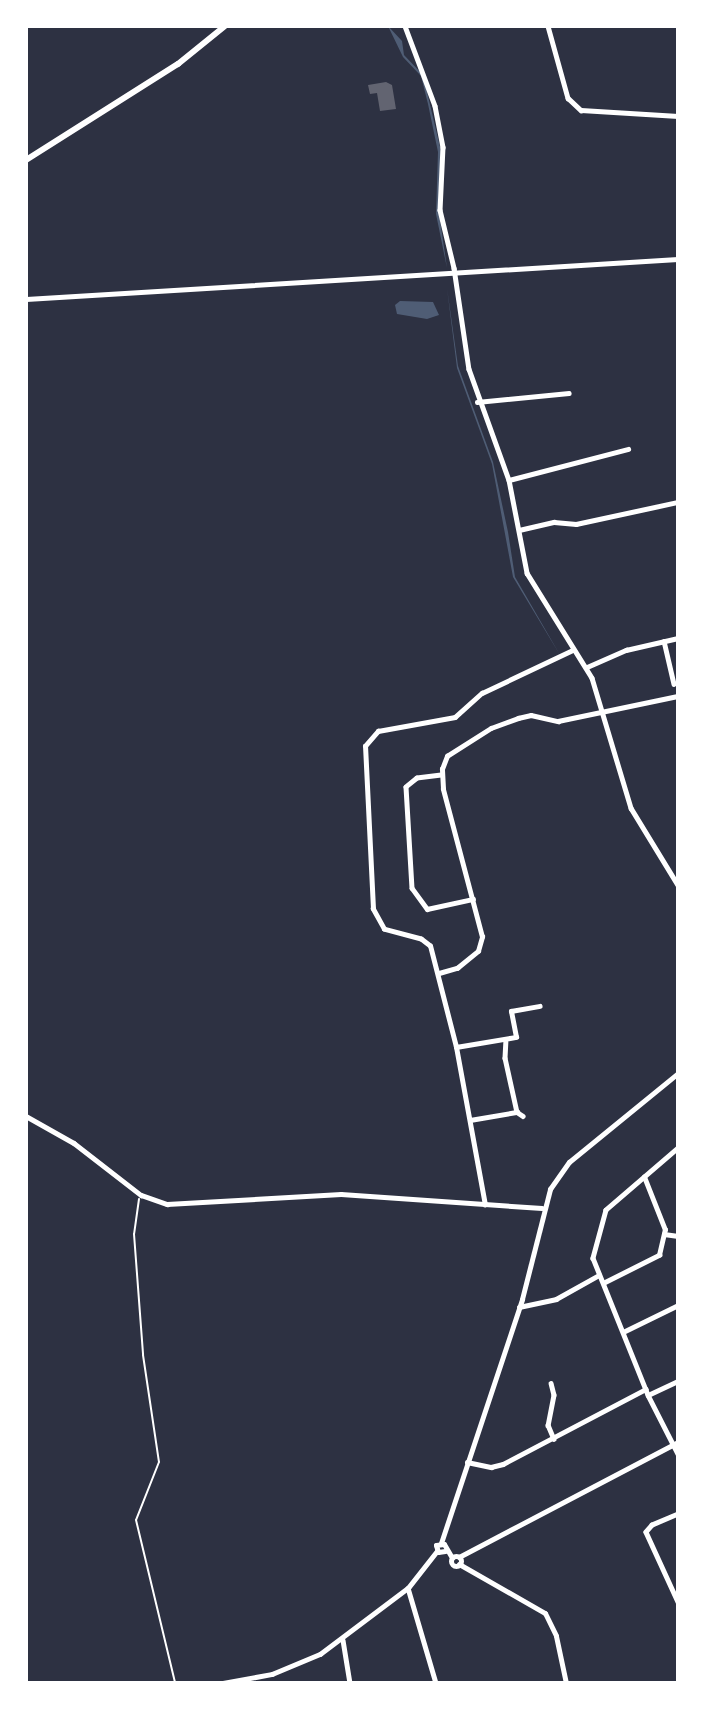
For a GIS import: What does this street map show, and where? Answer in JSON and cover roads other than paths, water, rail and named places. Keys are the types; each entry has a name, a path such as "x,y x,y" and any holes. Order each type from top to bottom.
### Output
{"main road":[{"path":"26,160 178,64 225,26"}],"street":[{"path":"405,26 435,106 443,147 440,210 455,276 477,402 509,480 530,582 573,650 587,667 631,808 678,886"},
{"path":"548,26 574,106 591,113 678,116"},
{"path":"26,299 455,276 678,259"},
{"path":"477,402 569,393"},
{"path":"509,480 628,449"},
{"path":"519,530 554,522 576,524 678,502"},
{"path":"587,667 625,650 678,638"},
{"path":"664,641 674,684"},
{"path":"485,1205 456,1046 439,973 425,942 384,929 376,918 365,746 378,731 455,717 482,693 573,650"},
{"path":"439,973 457,968 481,944 442,775 444,762 454,750 491,728 527,716 558,721 678,696"},
{"path":"442,775 416,778 406,787 412,888 427,909 472,900"},
{"path":"456,1046 516,1037 512,1011 540,1006"},
{"path":"506,1039 505,1058 517,1112"},
{"path":"223,1683 289,1668 343,1640 408,1588 437,1551 519,1307 542,1208 569,1162 677,1075"},
{"path":"470,1120 517,1112 523,1116"},
{"path":"26,1116 74,1143 141,1195 167,1204 341,1194 542,1208"},
{"path":"678,1148 602,1217 593,1258 647,1392 676,1443 678,1454"},
{"path":"603,1283 659,1255 664,1234 644,1177"},
{"path":"664,1234 678,1236"},
{"path":"519,1307 554,1300 581,1289 599,1275"},
{"path":"623,1332 678,1305"},
{"path":"467,1462 496,1467 647,1392 678,1381"},
{"path":"551,1383 554,1395 548,1425 554,1439"},
{"path":"566,1683 545,1613 459,1564 453,1565 456,1558 676,1443"},
{"path":"678,1514 652,1525 646,1532 678,1602"},
{"path":"441,1543 445,1551 456,1558"},
{"path":"437,1551 445,1551"},
{"path":"408,1588 436,1683"},
{"path":"343,1640 350,1683"}],"water":[{"path":"388,26 402,41 404,55 423,75 441,151 438,206 447,268 436,214 438,152 428,104 421,76 403,57"},
{"path":"447,288 458,366 493,462 515,577 560,655 513,577 492,464 457,368"},
{"path":"400,301 433,302 439,315 427,319 397,314 395,305"}]}
